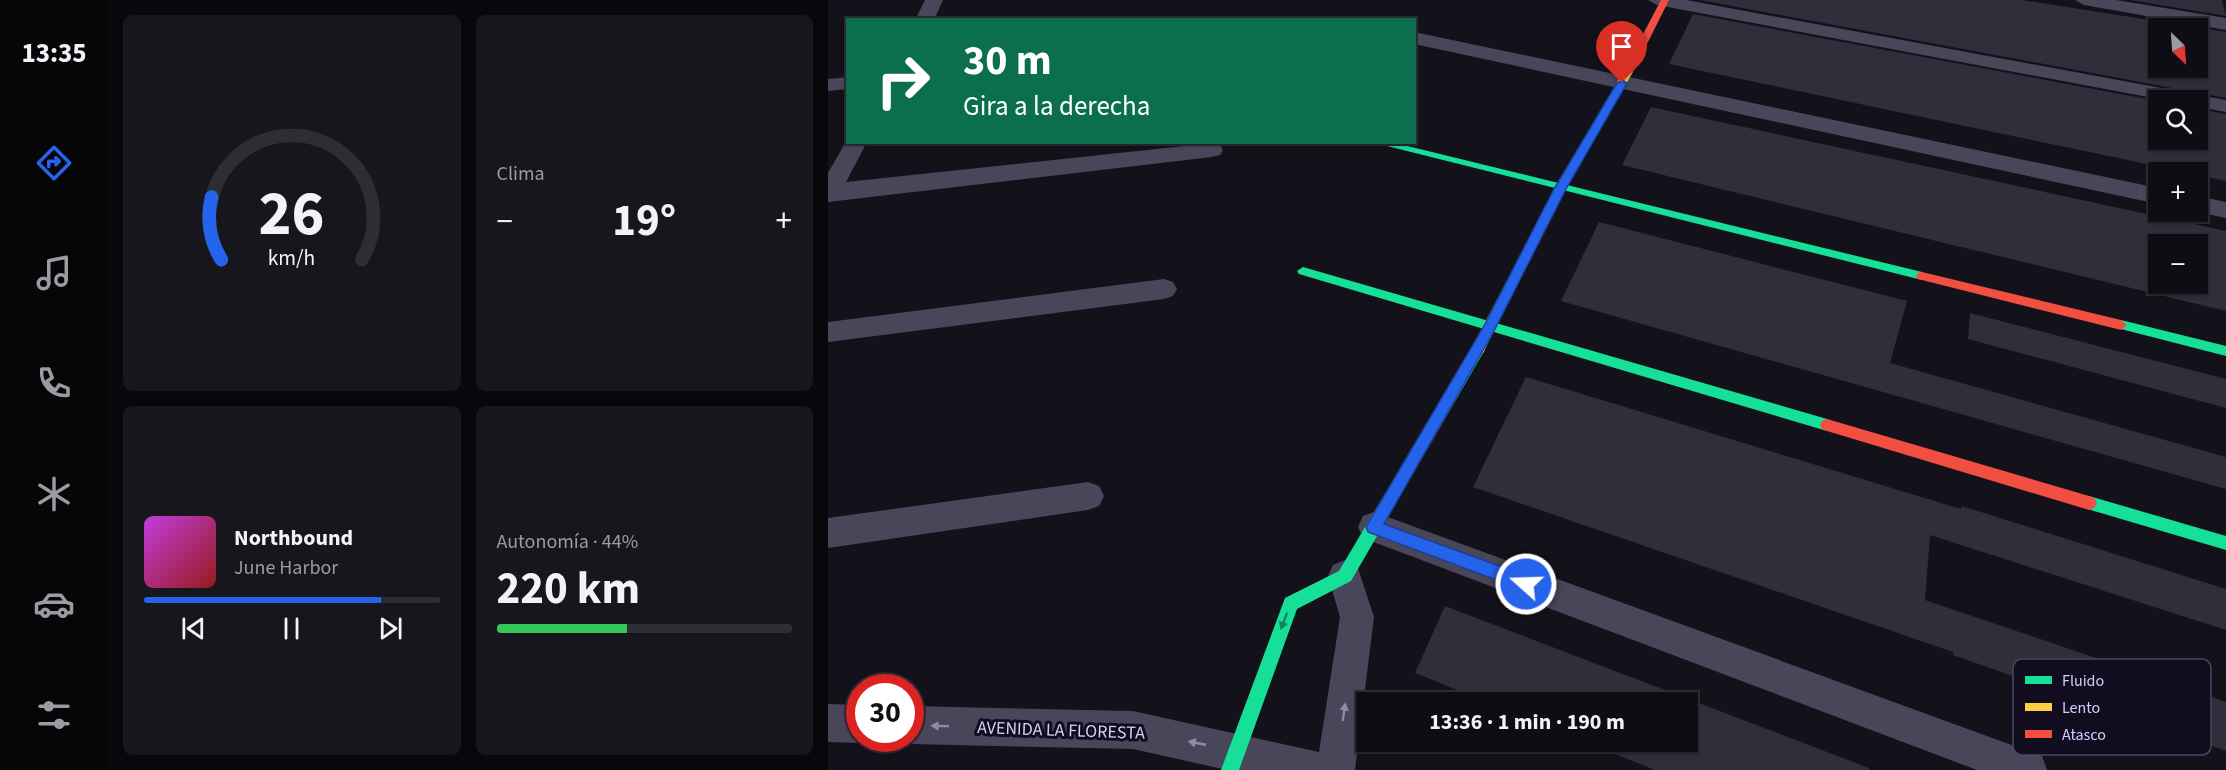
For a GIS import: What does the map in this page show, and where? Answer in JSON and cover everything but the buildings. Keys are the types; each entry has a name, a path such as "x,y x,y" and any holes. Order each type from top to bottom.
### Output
{"street":[{"path":"925,18 934,0"},
{"path":"1232,760 1291,604 1345,576 1490,328 1560,189 1622,83 1662,0 2148,92"},
{"path":"2084,0 2226,24"},
{"path":"1416,38 2148,194"},
{"path":"828,85 846,83"},
{"path":"2208,103 2226,106"},
{"path":"828,193 855,144"},
{"path":"1384,144 2226,351"},
{"path":"828,193 1212,150"},
{"path":"2208,206 2226,210"},
{"path":"1303,271 1490,328 2226,543"},
{"path":"828,332 1164,289"},
{"path":"828,533 1088,496"},
{"path":"1374,527 2028,770"},
{"path":"1336,770 1357,617 1345,576"},
{"path":"828,723 846,724"},
{"name":"AVENIDA LA FLORESTA","path":"924,725 1133,730 1232,760 1315,770"}],"traffic: fast":[{"path":"1384,144 1922,276"},
{"path":"1303,271 1827,425"},
{"path":"2121,325 2226,351"},
{"path":"1230,770 1291,604 1345,576 1478,349"},
{"path":"2089,503 2226,543"}],"traffic: slow":[{"path":"1478,349 1560,189 1628,72"}],"traffic: jam":[{"path":"1628,72 1665,0"},
{"path":"1922,276 2121,325"},
{"path":"1827,425 2089,503"}],"route":[{"path":"1526,584 1374,527 1490,328 1560,189 1622,83"}]}
